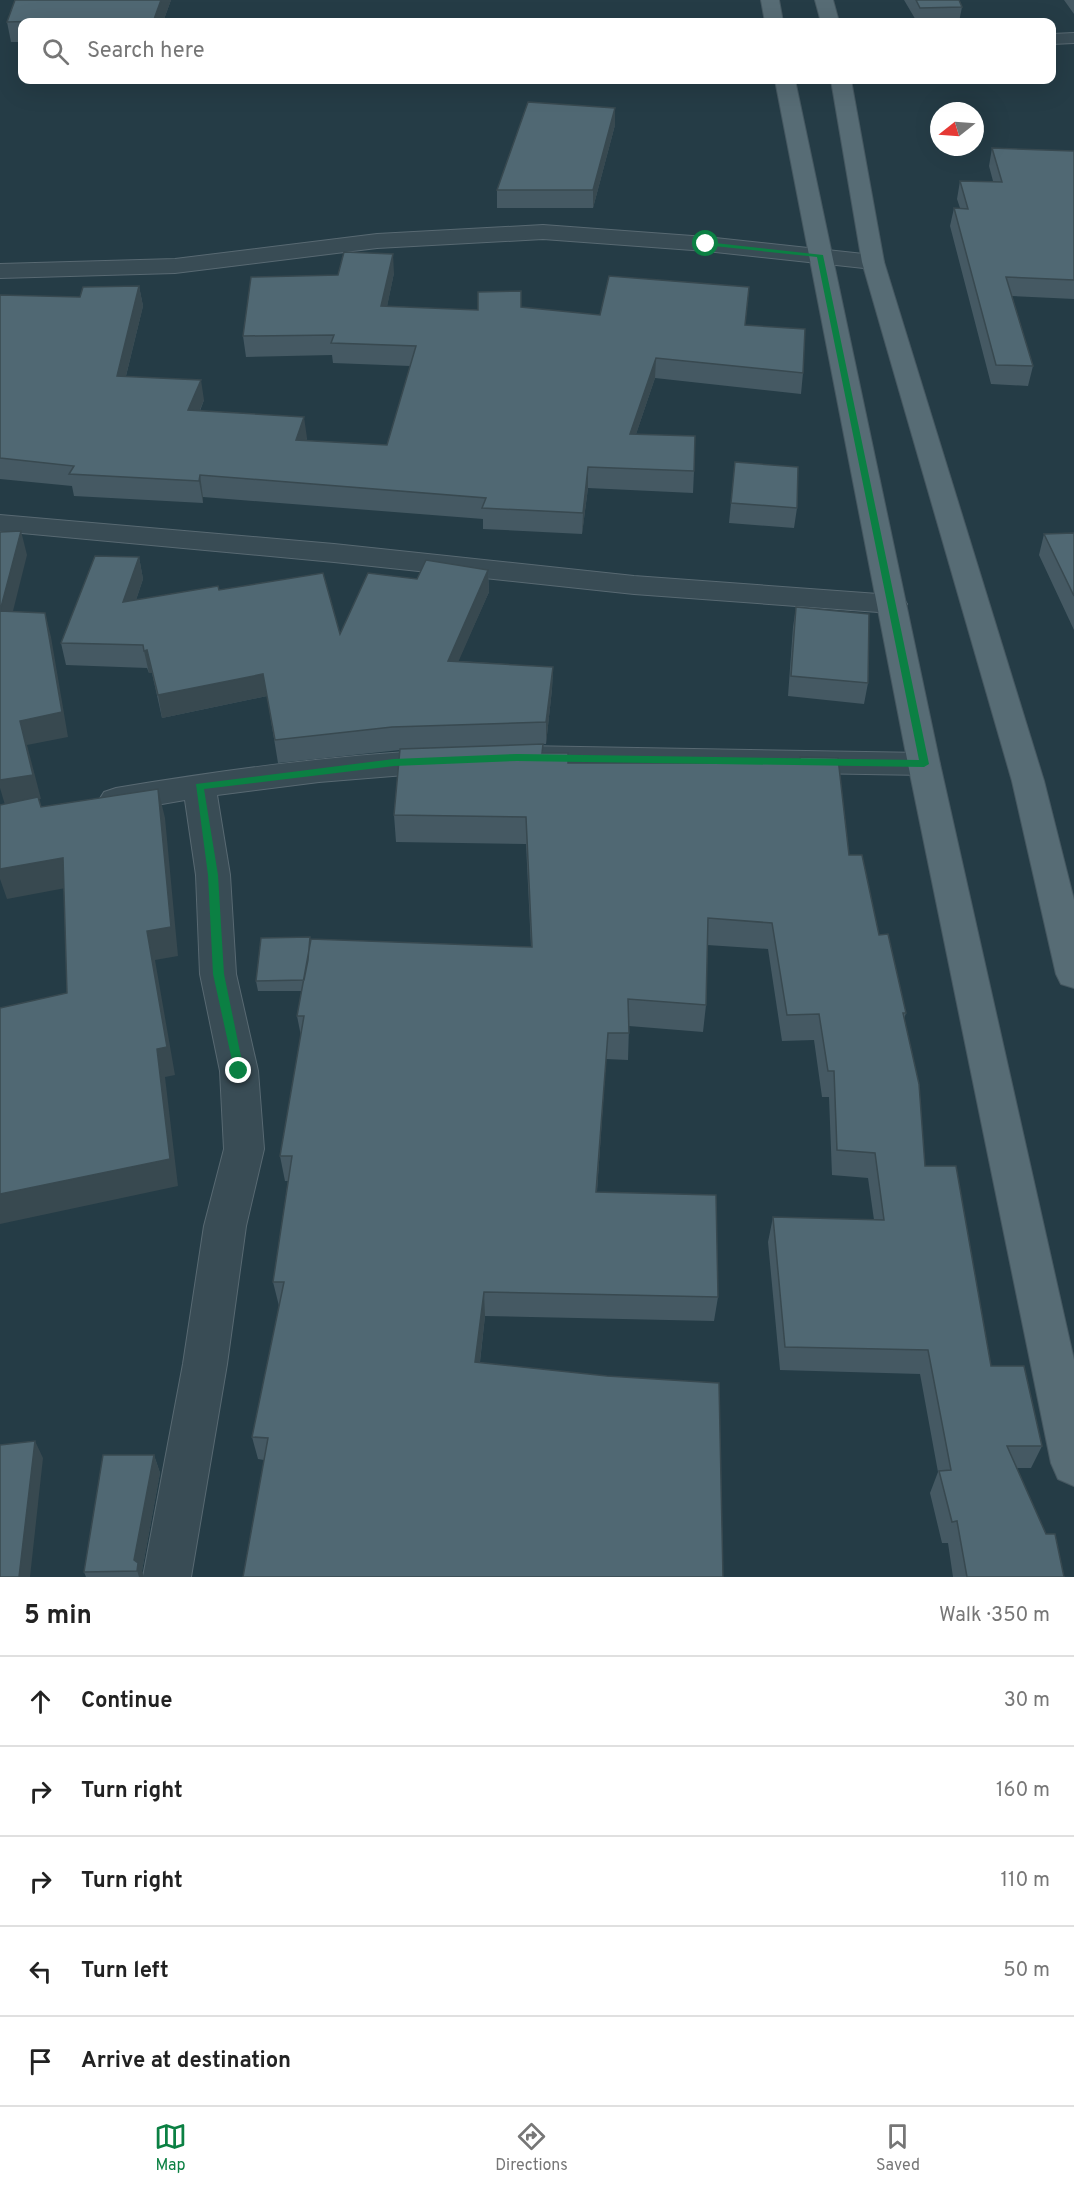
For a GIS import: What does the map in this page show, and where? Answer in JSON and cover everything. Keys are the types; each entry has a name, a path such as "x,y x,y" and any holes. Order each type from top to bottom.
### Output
{"main road":[{"path":"770,0 773,18"},
{"path":"824,0 829,18"},
{"path":"786,84 924,764 1074,1463"},
{"path":"842,84 873,262 1028,781 1067,922 1074,974"}],"street":[{"path":"1056,39 1074,38"},
{"path":"0,271 175,266 377,241 543,232 820,255 873,262"},
{"path":"0,523 322,552 634,585 891,604"},
{"path":"86,805 199,786 394,763 484,759 924,764"},
{"path":"167,1577 205,1364 225,1226 244,1149 239,1071 218,974 213,875 199,786"}],"building":[{"path":"15,0 161,0 154,18 18,18 18,22 7,22"},
{"path":"916,0 959,0 962,7 920,8"},
{"path":"528,102 615,108 593,190 497,190"},
{"path":"992,148 1074,151 1074,280 1006,277 1033,366 996,365 954,208 968,209 960,181 1002,182"},
{"path":"344,252 393,254 381,306 478,310 478,292 521,291 521,307 600,315 609,276 749,287 745,325 805,329 803,373 656,358 630,434 695,436 694,471 588,467 583,513 482,508 486,498 200,475 199,481 69,474 74,466 0,458 0,295 80,297 83,287 139,286 117,376 201,380 188,410 304,417 296,440 387,445 416,346 331,343 334,335 243,336 251,277 338,275"},
{"path":"735,462 798,467 797,508 731,503"},
{"path":"21,531 0,611 0,532"},
{"path":"1074,533 1074,596 1044,534"},
{"path":"95,556 139,557 123,602 218,586 219,590 323,573 340,634 368,573 417,579 426,560 488,570 448,661 553,667 546,722 392,727 275,740 263,674 158,695 147,650 144,651 143,645 61,643"},
{"path":"796,607 869,614 868,683 791,676"},
{"path":"0,611 45,613 62,712 20,721 33,775 0,780"},
{"path":"543,744 542,753 568,753 568,763 800,763 800,757 838,758 849,855 862,855 879,935 888,934 906,1013 903,1013 919,1084 925,1166 956,1166 991,1366 1024,1366 1042,1446 1007,1446 1046,1534 1055,1534 1064,1577 967,1577 957,1521 952,1522 939,1471 951,1470 928,1350 785,1347 773,1217 884,1220 875,1153 837,1150 834,1071 828,1071 819,1014 787,1015 772,923 708,918 706,1005 628,999 629,1033 608,1033 596,1192 716,1195 718,1297 484,1292 475,1362 607,1376 719,1383 723,1577 243,1577 268,1438 252,1437 284,1282 273,1282 292,1156 280,1156 304,1016 297,1016 311,939 532,947 526,817 394,815 400,749"},
{"path":"158,789 171,927 147,931 167,1047 157,1049 170,1159 0,1194 0,1008 67,993 63,858 0,869 0,805 38,797 41,807"},
{"path":"310,937 304,980 256,981 261,938"},
{"path":"35,1441 19,1577 0,1577 0,1445"},
{"path":"103,1455 154,1455 134,1560 138,1563 137,1571 84,1572"}],"route":[{"path":"239,1071 218,974 213,875 199,786 394,763 517,757 924,764 820,255 706,244"}]}
